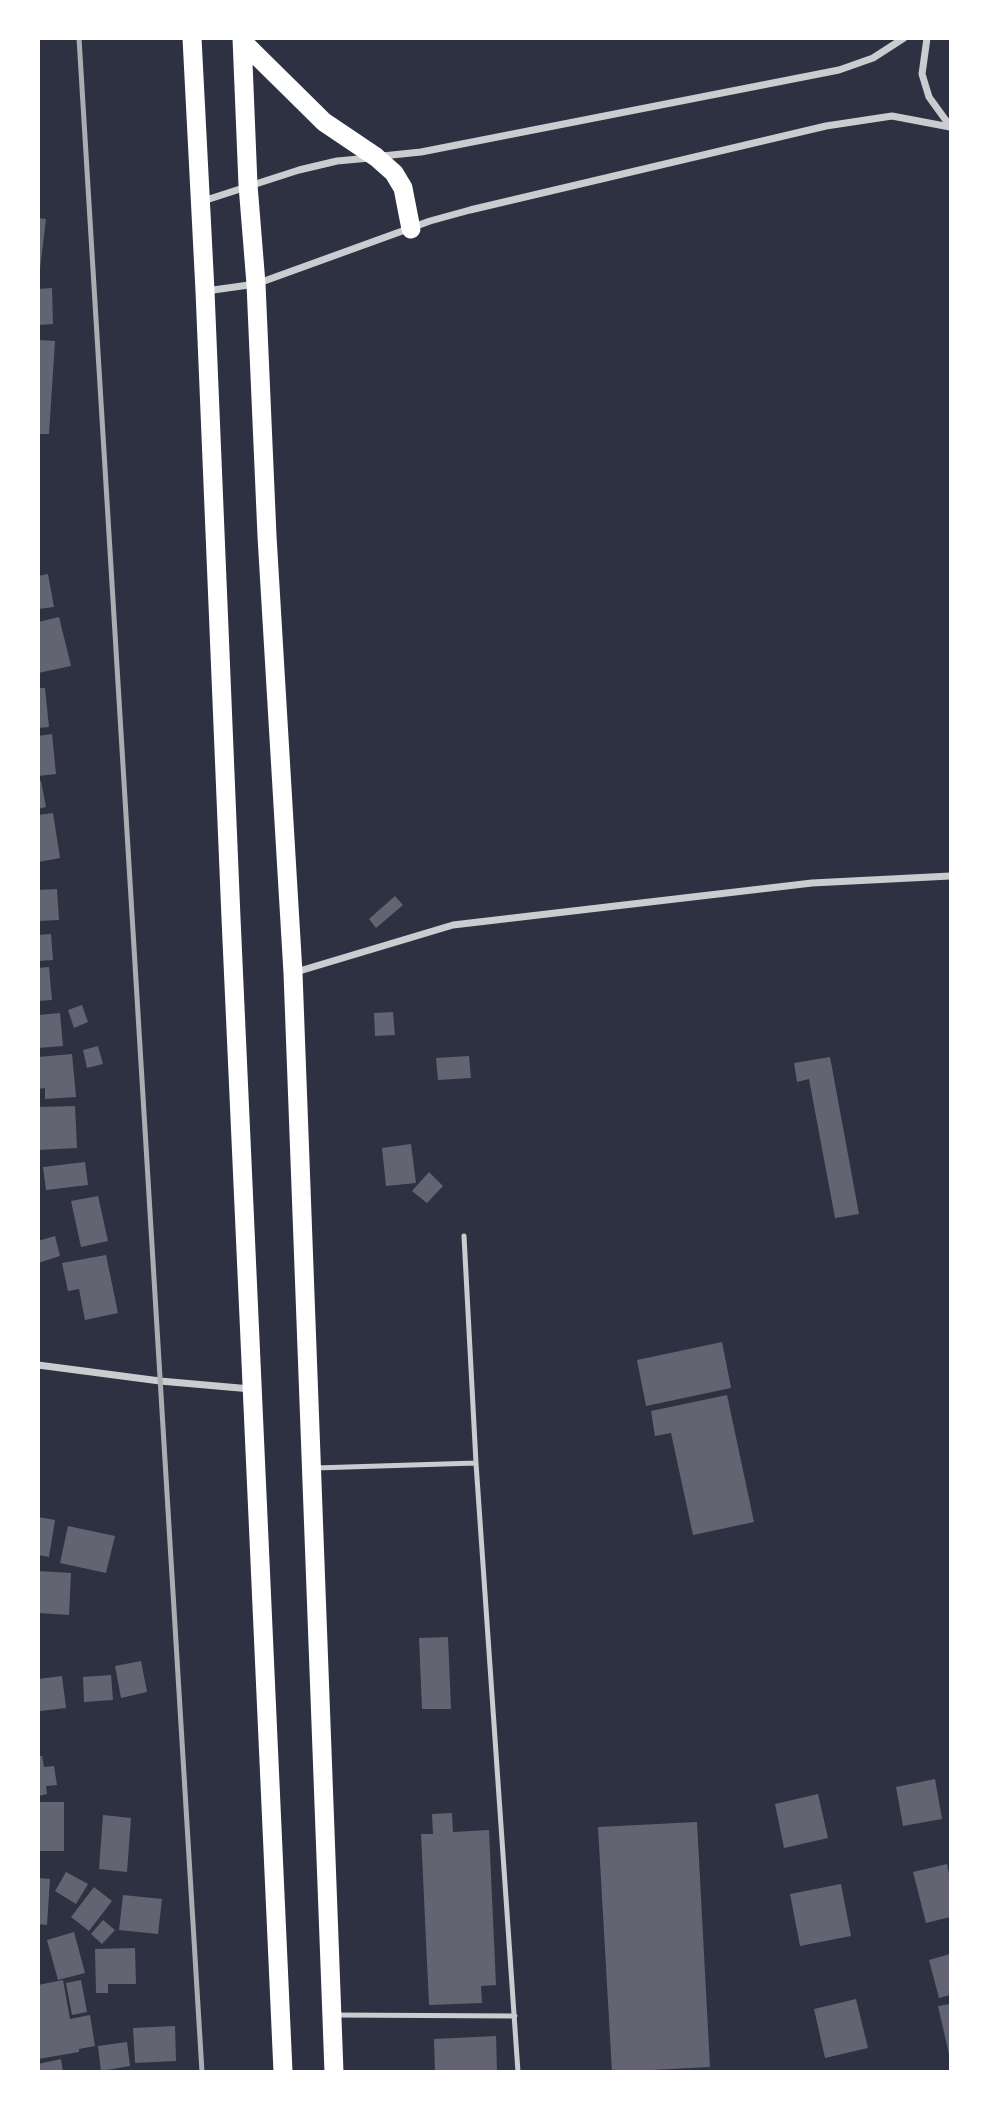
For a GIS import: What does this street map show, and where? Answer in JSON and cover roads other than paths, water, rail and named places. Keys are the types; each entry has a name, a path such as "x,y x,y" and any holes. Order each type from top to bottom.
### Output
{"highway":[{"path":"192,38 283,2071"},
{"path":"242,39 324,122 376,157 394,173 403,188 411,229"},
{"path":"242,39 293,973 334,2071"}],"street":[{"path":"200,202 248,185 337,161 421,152 839,70 873,58 904,38"},
{"path":"926,38 922,74 929,97 950,127"},
{"path":"205,291 256,284 430,221 532,194 826,125 892,116 950,127"},
{"path":"293,973 453,925 812,883 950,876"},
{"path":"38,1365 160,1381 252,1389"}],"lane":[{"path":"464,1236 475,1463 518,2071"},
{"path":"312,1469 475,1463"},
{"path":"332,2015 514,2016"}],"railway":[{"path":"79,38 202,2072"}]}
